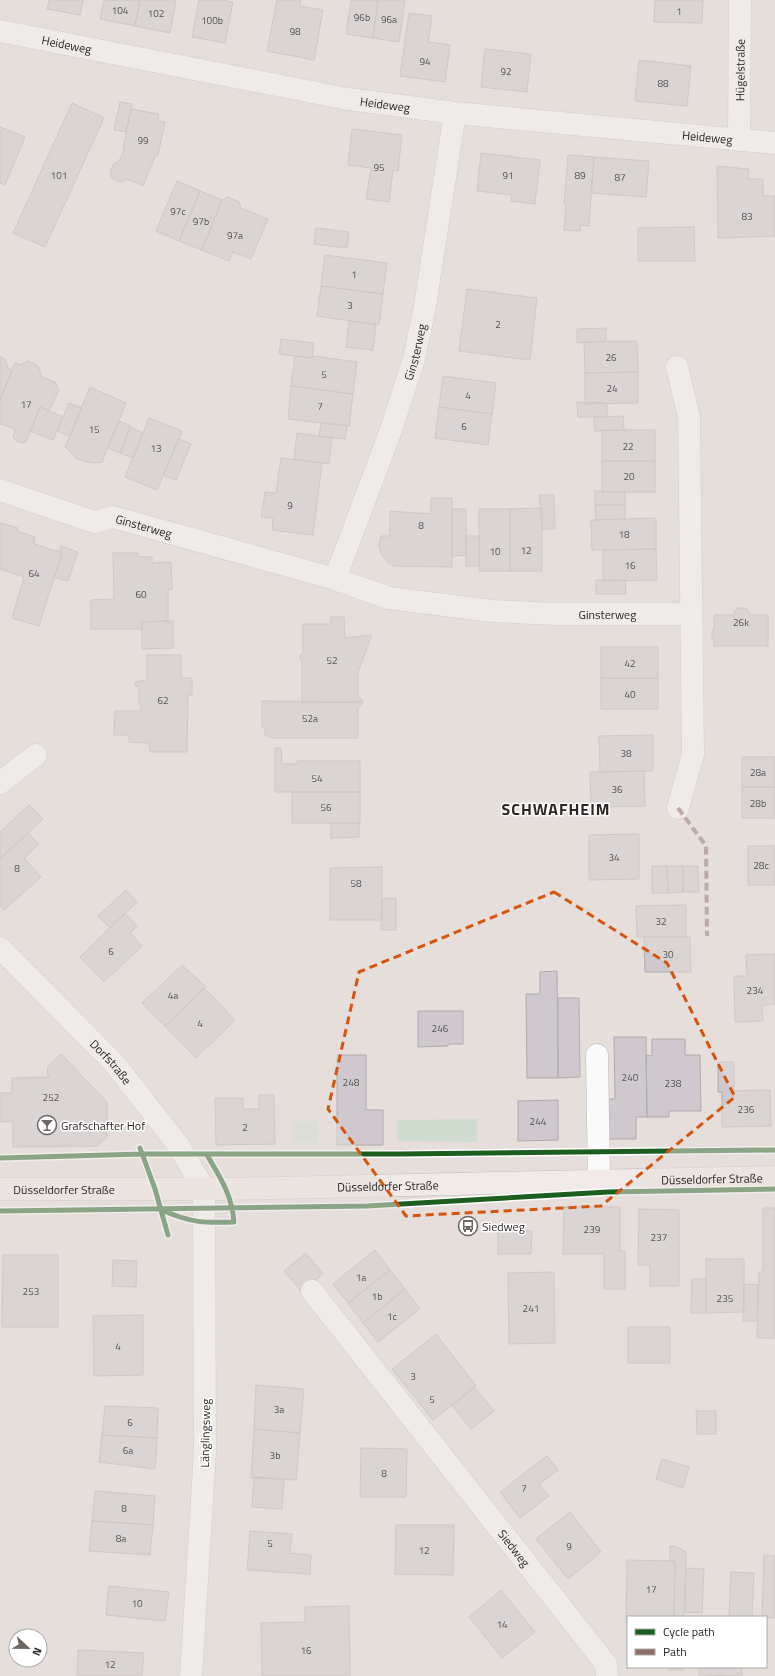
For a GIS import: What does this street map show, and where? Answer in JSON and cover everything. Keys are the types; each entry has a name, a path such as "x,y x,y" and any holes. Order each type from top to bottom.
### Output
{"main road":[{"name":"Düsseldorfer Straße","path":"0,1189 204,1189 775,1177"}],"street":[{"name":"Hügelstraße","path":"739,140 740,0"},
{"name":"Heideweg","path":"0,31 348,99 455,113 775,143"},
{"name":"Ginsterweg","path":"335,579 391,430 414,359 425,306 455,113"},
{"path":"677,367 689,417 693,754 678,808"},
{"name":"Ginsterweg","path":"0,490 94,522 113,518 335,579 389,598 492,611 555,614 691,614"},
{"path":"0,783 36,755"},
{"name":"Dorfstraße","path":"0,948 114,1063 179,1146 204,1189"},
{"path":"597,1055 599,1181"},
{"name":"Länglingsweg","path":"191,1676 206,1451 204,1189"},
{"name":"Siedweg","path":"312,1291 606,1664 607,1676"}],"highlighted area":[{"path":"554,892 667,963 735,1097 601,1206 406,1216 328,1109 359,972"}],"green space":[{"path":"477,1119 477,1142 397,1141 397,1120"},
{"path":"292,1121 318,1121 319,1143 293,1143"}],"building":[{"path":"49,0 83,0 80,15 47,9"},
{"path":"104,0 140,0 135,26 100,19"},
{"path":"140,0 176,0 170,33 135,26"},
{"path":"199,0 221,0 233,2 225,43 192,37"},
{"path":"277,0 301,0 300,6 323,10 314,60 267,51"},
{"path":"351,0 378,0 373,38 346,34"},
{"path":"378,0 405,0 399,42 373,38"},
{"path":"655,0 703,0 702,23 654,22"},
{"path":"409,13 432,16 428,42 450,45 445,82 400,76"},
{"path":"485,49 531,54 527,92 481,87"},
{"path":"639,60 691,66 687,106 635,101"},
{"path":"120,102 132,104 126,132 114,130"},
{"path":"72,103 104,118 45,247 13,233"},
{"path":"131,109 159,114 158,121 165,122 158,155 156,154 143,186 127,179 121,182 112,178 110,172 114,164 119,161 125,148 123,148"},
{"path":"0,127 25,137 5,185 0,183"},
{"path":"352,129 402,135 398,171 393,170 389,202 366,199 371,168 348,165"},
{"path":"481,153 540,160 535,204 511,201 512,195 477,191"},
{"path":"568,155 594,157 589,226 580,225 580,231 564,230 566,204 564,204"},
{"path":"594,157 649,161 646,197 591,193"},
{"path":"717,166 749,169 748,179 763,179 763,196 775,196 775,236 718,238"},
{"path":"177,181 200,191 179,241 156,231"},
{"path":"200,191 222,200 202,250 179,241"},
{"path":"228,197 239,202 241,208 268,219 251,259 233,252 229,261 202,250 222,200"},
{"path":"694,227 695,261 638,261 638,228"},
{"path":"316,228 349,232 347,248 314,244"},
{"path":"325,255 387,263 383,294 321,286"},
{"path":"321,286 383,294 379,325 317,316"},
{"path":"467,289 537,298 530,360 459,351"},
{"path":"349,321 376,324 373,350 346,347"},
{"path":"606,328 606,341 577,343 577,329"},
{"path":"281,339 314,343 312,358 279,354"},
{"path":"637,341 638,372 585,373 584,342"},
{"path":"295,356 312,358 313,356 357,362 353,394 291,386"},
{"path":"0,357 5,359 8,368 12,370 0,400"},
{"path":"28,361 38,366 42,377 55,382 59,390 49,411 40,407 26,442 22,443 15,440 13,436 16,429 0,424 0,400 15,363 20,365"},
{"path":"638,372 638,403 585,404 585,373"},
{"path":"443,376 496,383 492,414 439,407"},
{"path":"291,386 353,394 349,426 288,419"},
{"path":"90,387 126,403 102,462 93,463 77,459 65,447"},
{"path":"577,402 607,403 607,417 578,417"},
{"path":"69,403 82,408 70,436 57,431"},
{"path":"40,407 63,417 53,440 30,431"},
{"path":"439,407 492,414 488,445 435,438"},
{"path":"623,416 624,430 595,431 594,417"},
{"path":"149,418 182,431 157,490 125,477"},
{"path":"119,421 131,426 120,453 108,448"},
{"path":"321,423 347,426 345,439 319,436"},
{"path":"130,427 143,433 133,458 120,453"},
{"path":"602,430 655,430 655,461 602,461"},
{"path":"297,433 332,438 329,464 294,459"},
{"path":"179,439 191,444 176,480 163,475"},
{"path":"281,458 322,463 313,535 272,530 273,518 261,517 265,492 276,493"},
{"path":"602,461 655,461 655,492 602,492"},
{"path":"595,491 625,492 625,505 595,505"},
{"path":"539,495 554,495 555,529 542,529"},
{"path":"431,498 452,498 452,567 395,566 389,564 382,555 379,546 381,536 390,536 390,511 431,514"},
{"path":"595,505 625,505 625,519 596,520"},
{"path":"542,508 542,571 510,571 510,509"},
{"path":"452,509 466,509 466,555 452,556"},
{"path":"479,509 510,509 510,571 479,571"},
{"path":"656,518 656,549 592,550 591,520"},
{"path":"0,523 18,528 17,531 35,537 34,544 62,553 39,626 12,618 24,577 0,569"},
{"path":"466,536 479,536 479,566 466,566"},
{"path":"61,546 78,552 68,581 54,577 62,553 59,552"},
{"path":"656,549 657,580 603,581 603,550"},
{"path":"113,553 138,553 138,557 152,557 152,563 171,562 172,589 168,590 168,621 142,622 142,629 91,629 91,600 114,599"},
{"path":"596,580 625,580 626,594 596,594"},
{"path":"737,608 746,608 750,615 768,615 768,646 714,646 712,630 714,630 714,615 733,615"},
{"path":"331,617 344,617 345,638 372,635 358,672 358,696 363,702 302,703 302,661 299,656 303,653 303,624 331,624"},
{"path":"173,621 173,648 142,649 142,622"},
{"path":"601,647 658,647 658,678 601,678"},
{"path":"147,655 181,655 181,678 192,678 192,695 188,695 187,752 150,752 149,743 129,742 129,735 114,735 115,711 141,711 141,706 139,704 139,687 135,685 135,682 147,680"},
{"path":"601,678 658,678 658,709 601,709"},
{"path":"262,701 363,702 358,709 358,738 273,738 265,735 265,728 262,727"},
{"path":"653,735 653,771 600,772 599,736"},
{"path":"275,748 281,748 282,764 298,764 297,761 360,761 360,792 275,792"},
{"path":"742,757 775,757 775,787 742,787"},
{"path":"644,771 645,806 591,807 590,772"},
{"path":"742,787 775,787 775,818 742,818"},
{"path":"292,792 360,792 360,823 292,823"},
{"path":"29,805 43,819 0,859 0,832"},
{"path":"331,823 359,823 359,837 331,838"},
{"path":"28,833 39,844 24,858 41,877 4,910 0,905 0,859"},
{"path":"639,834 639,879 589,880 589,835"},
{"path":"748,846 775,846 775,885 748,885"},
{"path":"652,866 667,866 668,893 652,893"},
{"path":"667,866 683,866 683,892 668,893"},
{"path":"683,866 698,866 699,892 683,892"},
{"path":"382,867 382,920 330,920 330,868"},
{"path":"126,890 137,902 110,928 98,916"},
{"path":"396,898 396,930 381,930 382,899"},
{"path":"686,905 686,937 637,937 636,906"},
{"path":"125,913 137,926 130,933 142,946 104,982 80,957"},
{"path":"644,937 690,937 691,972 645,972"},
{"path":"775,954 775,1004 762,1005 763,1021 735,1022 734,976 747,976 746,955"},
{"path":"182,965 206,987 165,1026 142,1003"},
{"path":"557,971 558,1078 527,1078 526,994 540,994 540,972"},
{"path":"204,988 235,1020 196,1058 165,1026"},
{"path":"558,998 579,998 580,1077 558,1078"},
{"path":"418,1011 463,1011 463,1044 418,1047"},
{"path":"614,1037 646,1037 647,1117 636,1117 636,1139 604,1139 603,1099 615,1099"},
{"path":"652,1039 685,1039 685,1055 700,1055 701,1111 669,1111 669,1117 647,1117 646,1055 652,1056"},
{"path":"61,1054 107,1102 107,1137 97,1146 13,1147 13,1121 0,1122 0,1093 12,1093 12,1078 50,1077 47,1074 48,1066"},
{"path":"337,1055 366,1055 366,1110 383,1110 383,1145 337,1145"},
{"path":"718,1062 734,1062 734,1091 770,1090 771,1126 722,1127 722,1092 718,1092"},
{"path":"259,1095 274,1095 275,1144 216,1145 215,1098 243,1098 243,1109 259,1109"},
{"path":"558,1100 558,1140 518,1141 518,1101"},
{"path":"564,1207 620,1207 620,1251 625,1251 625,1289 604,1289 604,1254 563,1254"},
{"path":"763,1208 775,1208 775,1338 757,1338 759,1272 763,1272"},
{"path":"639,1209 679,1210 679,1286 650,1286 650,1265 638,1265"},
{"path":"498,1231 532,1231 531,1254 498,1254"},
{"path":"375,1250 390,1270 348,1303 333,1284"},
{"path":"306,1253 323,1274 302,1292 284,1271"},
{"path":"3,1255 58,1255 58,1327 2,1327"},
{"path":"706,1259 744,1259 744,1312 706,1313"},
{"path":"113,1260 137,1261 136,1287 112,1286"},
{"path":"390,1270 405,1289 363,1323 348,1303"},
{"path":"554,1272 555,1343 509,1344 508,1273"},
{"path":"692,1279 706,1279 706,1313 691,1313"},
{"path":"744,1284 758,1285 757,1321 743,1321"},
{"path":"405,1289 420,1309 378,1342 363,1323"},
{"path":"143,1315 143,1375 94,1376 93,1316"},
{"path":"628,1327 670,1327 670,1363 628,1363"},
{"path":"436,1334 476,1386 433,1420 392,1369"},
{"path":"256,1385 304,1389 300,1433 254,1429"},
{"path":"474,1387 494,1411 471,1429 452,1405"},
{"path":"105,1406 158,1408 157,1438 102,1435"},
{"path":"696,1411 716,1411 716,1434 697,1434"},
{"path":"254,1429 300,1433 296,1480 251,1478"},
{"path":"102,1435 157,1438 155,1469 99,1462"},
{"path":"361,1448 407,1449 406,1497 360,1497"},
{"path":"547,1456 558,1470 539,1484 549,1496 520,1518 500,1492"},
{"path":"662,1459 689,1467 683,1488 656,1479"},
{"path":"254,1477 284,1479 282,1509 252,1507"},
{"path":"95,1491 155,1496 153,1525 92,1521"},
{"path":"570,1512 601,1552 568,1579 536,1539"},
{"path":"92,1521 153,1525 150,1555 89,1551"},
{"path":"396,1525 454,1525 453,1575 395,1574"},
{"path":"250,1531 292,1534 290,1553 311,1555 310,1574 247,1570"},
{"path":"670,1546 677,1547 686,1552 684,1616 674,1616 675,1561 670,1561"},
{"path":"764,1555 775,1556 775,1618 762,1616"},
{"path":"627,1560 675,1561 674,1616 627,1616 626,1625"},
{"path":"686,1568 704,1569 702,1613 685,1612"},
{"path":"731,1572 754,1573 752,1616 729,1616"},
{"path":"109,1586 169,1592 165,1621 106,1615"},
{"path":"501,1590 535,1632 502,1658 469,1617"},
{"path":"349,1606 350,1676 262,1676 261,1623 305,1622 305,1607"},
{"path":"78,1650 144,1653 142,1676 77,1676"},
{"path":"669,1668 683,1668 683,1670 669,1670"},
{"path":"699,1668 742,1668 742,1676 699,1675"}],"marked path":[{"path":"678,808 706,846 707,936"}],"cycle path":[{"path":"140,1148 155,1189 168,1235"},
{"path":"0,1158 143,1154 400,1154 775,1150"},
{"path":"164,1211 191,1220 234,1222 228,1195 221,1179 207,1155"},
{"path":"0,1211 367,1206 608,1192 775,1189"}],"place":[{"name":"Grafschafter Hof","path":"47,1125"},
{"name":"Siedweg","path":"468,1226"}],"district":[{"name":"SCHWAFHEIM","path":"556,809"}]}
